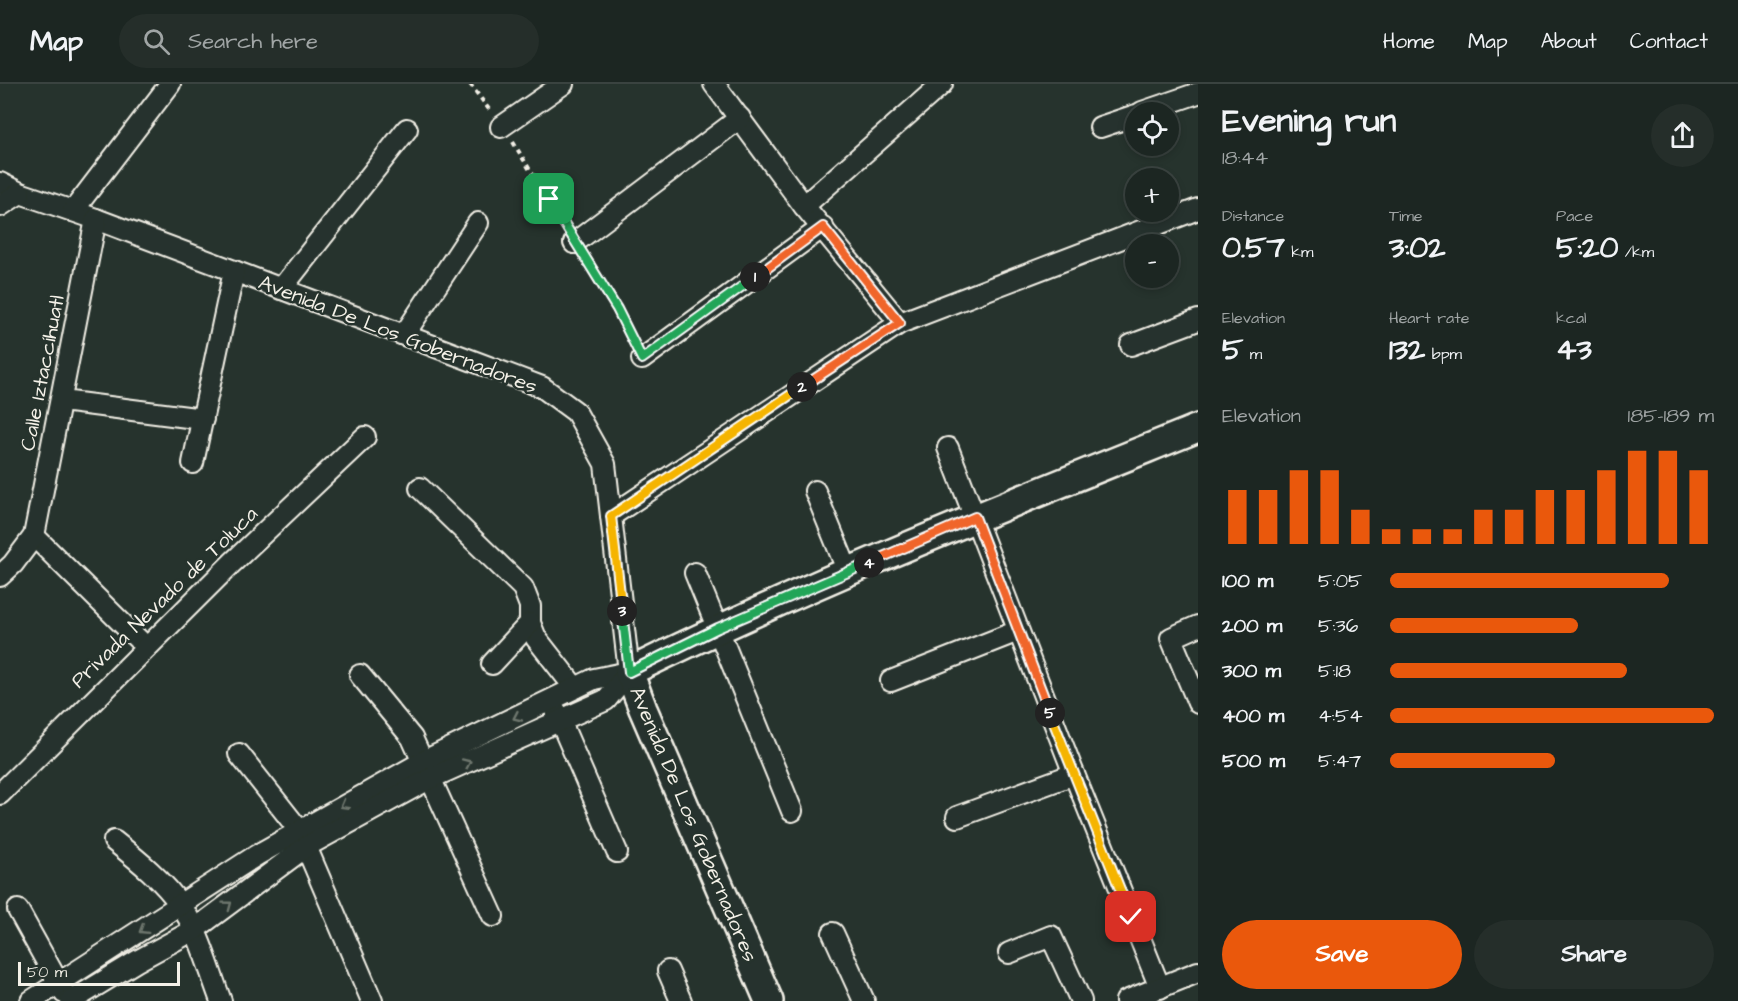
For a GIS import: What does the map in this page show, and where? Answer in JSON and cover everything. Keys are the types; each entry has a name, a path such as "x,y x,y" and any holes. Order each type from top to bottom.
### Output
{"street":[{"path":"73,211 170,84"},
{"path":"501,127 563,84"},
{"path":"714,84 804,206 900,323"},
{"path":"804,206 942,84"},
{"path":"1171,102 1198,93"},
{"path":"574,243 740,118"},
{"path":"1100,127 1125,119"},
{"path":"281,289 407,129"},
{"name":"Avenida De Los Gobernadores","path":"0,183 20,193 96,219 543,387 576,412 605,464 629,672 769,1001"},
{"path":"0,206 20,193"},
{"path":"611,516 900,323 1198,209"},
{"name":"Calle Iztaccíhuatl","path":"34,536 96,219"},
{"path":"404,336 478,223"},
{"path":"642,359 823,227"},
{"path":"193,463 234,271"},
{"path":"1131,345 1198,320"},
{"path":"62,401 203,419"},
{"path":"31,1001 181,906 256,855 303,838 575,688 594,679 629,672 718,628 975,517 1198,428"},
{"name":"Privada Nevado de Toluca","path":"0,794 146,647 365,437"},
{"path":"948,448 1074,774 1160,988"},
{"path":"420,488 523,588 530,606 530,623 536,638 575,688"},
{"path":"815,491 848,572"},
{"path":"0,576 13,564 34,536 146,647"},
{"path":"695,573 792,811"},
{"path":"492,664 530,623"},
{"path":"1198,626 1171,638 1198,703"},
{"path":"891,681 1018,631"},
{"path":"428,770 561,722 606,700 629,672"},
{"path":"360,675 412,738 493,916"},
{"path":"552,700 617,852"},
{"path":"239,754 303,838 372,1001"},
{"path":"957,817 1074,774"},
{"path":"18,910 70,1001 194,930 303,838"},
{"path":"114,841 143,864 181,906 194,930 221,1001"},
{"path":"833,933 864,1001"},
{"path":"1009,953 1052,936 1081,1001"},
{"path":"668,971 681,1001"},
{"path":"1126,1001 1198,972"}],"path":[{"path":"470,84 523,156 574,243 617,309 642,359"}],"route":[{"path":"549,199 574,243 617,309 642,359 823,227 900,323 611,516 629,672 718,628 975,517 1131,917"}]}
